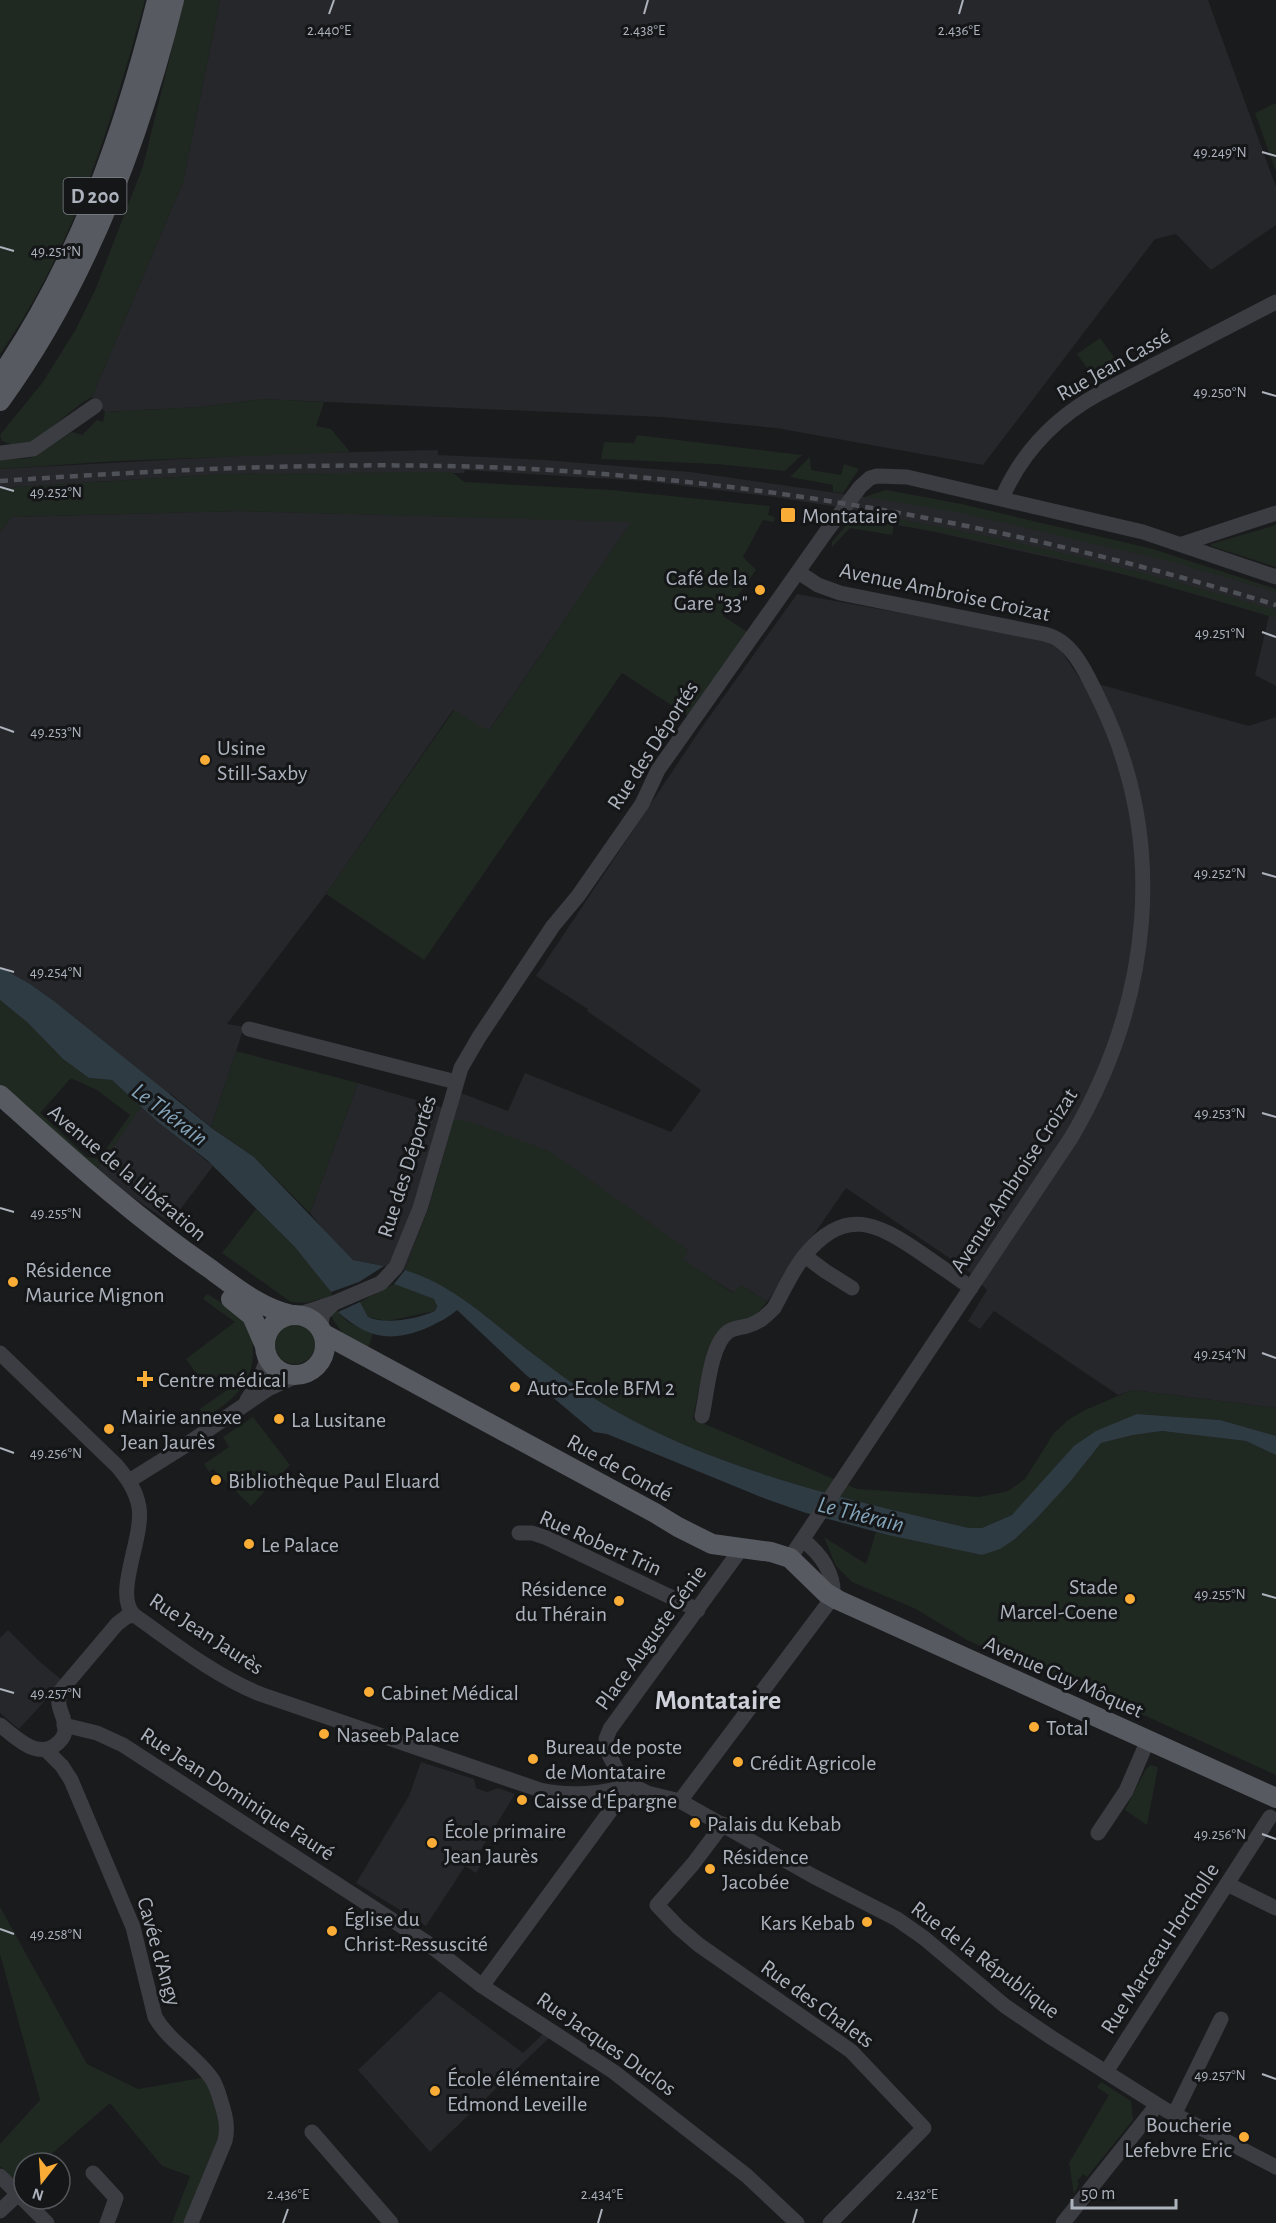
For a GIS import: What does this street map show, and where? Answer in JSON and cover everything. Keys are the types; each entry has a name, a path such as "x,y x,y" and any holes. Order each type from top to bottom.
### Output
{"main road":[{"name":"D 200","path":"0,401 6,381 25,340 46,304 90,209 135,80 157,0"},
{"name":"D 200","path":"6,381 35,352 56,316 100,223 138,125 174,0"},
{"path":"0,414 6,381"},
{"name":"Avenue de la Libération","path":"0,1095 87,1174 148,1225 249,1297 270,1309 294,1315"},
{"name":"Avenue de la Libération","path":"0,1112 116,1215 248,1312 255,1320 266,1352"},
{"path":"294,1315 310,1318 322,1331 326,1346 321,1361 313,1370 299,1375 286,1374 279,1370 266,1352 266,1337 273,1325 280,1319 294,1315"},
{"name":"Rue de Condé","path":"322,1331 697,1538 712,1544 771,1552 790,1558 801,1566 819,1587 833,1597"},
{"name":"Rue de Condé","path":"321,1361 332,1357 347,1356 384,1366"},
{"name":"Avenue Guy Môquet","path":"833,1597 1276,1798"}],"street":[{"name":"Rue Jean Cassé","path":"1002,498 1011,478 1030,449 1046,432 1073,410 1100,393 1276,302"},
{"path":"0,453 33,448 95,406"},
{"name":"Rue des Déportés","path":"294,1315 334,1303 360,1292 384,1280 397,1264 420,1208 456,1082 469,1053 553,926 585,887 642,804 658,770 798,572 860,487 870,478 883,475 899,476 1143,532 1276,577"},
{"path":"1179,543 1276,513"},
{"name":"Avenue Ambroise Croizat","path":"790,1558 971,1288 1078,1125 1096,1093 1121,1029 1134,980 1143,912 1143,865 1132,795 1118,744 1103,707 1074,655 1060,639 1050,635 840,593 818,585 798,572"},
{"path":"249,1029 456,1082"},
{"path":"702,1416 720,1342 733,1330 755,1324 768,1314 774,1308 805,1256 823,1237 837,1229 852,1224 868,1224 890,1232 971,1288"},
{"path":"805,1256 852,1288"},
{"path":"322,1331 323,1314 334,1303"},
{"path":"239,1409 258,1383 266,1352"},
{"name":"Rue Jean Jaurès","path":"0,1353 117,1466 129,1481 138,1504 140,1521 125,1594 128,1607 134,1615 189,1654 242,1686 409,1746 548,1792 609,1792 630,1784"},
{"path":"129,1481 275,1386 299,1375"},
{"name":"Rue Robert Trin","path":"519,1533 532,1533 547,1538 698,1610"},
{"path":"680,1801 833,1597 829,1572 817,1551 803,1540"},
{"name":"Place Auguste Génie","path":"630,1784 620,1776 609,1756 606,1744 608,1734 741,1549"},
{"path":"0,1725 29,1746 46,1750 62,1739 65,1730 58,1701 62,1689 117,1624 126,1617 134,1615"},
{"name":"Rue Jean Dominique Fauré","path":"64,1725 115,1740 381,1913"},
{"path":"1098,1833 1125,1791 1148,1740"},
{"name":"Cavée d'Angy","path":"46,1750 62,1766 71,1780 112,1874 133,1927 155,2017 176,2042 208,2072 225,2113 228,2127 225,2141 191,2223"},
{"path":"482,1986 630,1784"},
{"name":"Rue de la République","path":"630,1784 647,1793 680,1801 813,1876 905,1923 1005,2006 1157,2105 1276,2167"},
{"name":"Rue Marceau Horcholle","path":"1106,2072 1270,1817"},
{"name":"Rue des Chalets","path":"723,1824 693,1864 657,1905 699,1945 851,2051 924,2128 830,2223"},
{"path":"1227,1884 1276,1908"},
{"name":"Rue Jacques Duclos","path":"381,1913 426,1942 482,1986 625,2079 747,2176 797,2223"},
{"path":"1174,2115 1221,2019"},
{"path":"1063,2223 1157,2105"},
{"path":"312,2132 391,2223"},
{"path":"93,2173 116,2198 107,2223"},
{"path":"0,2176 12,2188"},
{"path":"0,2211 12,2200"},
{"path":"35,2211 47,2223"}],"shaded area":[{"path":"0,0 145,0 119,92 88,183 49,272 26,314 0,354"},
{"path":"184,0 220,0 183,182 92,397 29,445 13,445 2,441 0,435 43,382 76,329 96,288 143,166"},
{"path":"220,0 1208,0 1276,187 1276,225 1211,270 1176,234 1155,239 983,465 776,428 662,417 262,399 200,407 105,412 92,397 183,182"},
{"path":"1276,103 1276,172 1255,113"},
{"path":"1100,338 1116,360 1093,376 1077,354"},
{"path":"262,399 324,402 316,426 331,429 350,452 117,461 0,469 0,460 31,458 72,432 82,435 97,420 103,422 105,412 200,407"},
{"path":"637,435 802,455 785,471 716,464 601,459 604,442 634,443"},
{"path":"438,450 438,455 545,460 690,472 865,497 886,490 961,504 1174,558 1276,589 1276,686 1255,675 1269,616 1132,576 931,531 868,520 862,514 844,508 775,497 645,481 465,470 464,473 225,474 0,488 0,469 274,454"},
{"path":"810,457 811,470 841,475 844,464 859,469 843,493 833,492 833,485 790,477"},
{"path":"452,472 464,482 612,490 770,506 768,515 775,517 774,522 763,520 743,557 756,570 723,616 749,633 688,716 622,673 424,960 326,894 454,710 489,731 631,522 238,511 11,517 0,532 0,488 225,474"},
{"path":"886,490 961,504 1153,549 1276,589 1276,592 1172,562 966,514 865,497"},
{"path":"238,511 632,521 488,732 453,710 326,894 227,1024 244,1027 211,1127 170,1093 153,1117 213,1166 170,1223 95,1171 157,1084 54,1001 0,967 0,532 11,517"},
{"path":"857,512 1016,542 1120,567 1276,610 1276,618 1087,565 894,524 892,535 850,528 832,547 832,542"},
{"path":"1276,525 1276,567 1211,546 1211,544"},
{"path":"797,594 1037,638 1061,650 1080,679 1249,726 1276,717 1276,1408 1132,1390 1118,1395 994,1311 980,1329 968,1321 987,1290 967,1270 846,1188 767,1302 741,1285 734,1293 682,1260 688,1250 453,1120 430,1204 405,1270 353,1260 310,1213 358,1083 447,1109 453,1090 508,1111 525,1073 671,1132 701,1090 587,1011 588,1009 536,976 702,727"},
{"path":"0,1000 27,1022 63,1059 89,1078 112,1080 142,1107 95,1171 0,1088","holes":["71,1078 97,1090 130,1115 99,1159 87,1157 40,1113"]},
{"path":"236,1051 358,1083 310,1213 254,1157 211,1127"},
{"path":"453,1120 469,1121 551,1152 688,1250 683,1260 733,1293 741,1285 767,1302 754,1316 730,1323 710,1346 693,1419 857,1489 979,1497 1008,1491 1025,1479 1054,1433 1068,1420 1085,1410 1132,1390 1276,1408 1276,1436 1220,1420 1137,1414 1032,1495 1012,1515 982,1528 969,1528 877,1506 741,1467 654,1431 600,1402 451,1291 405,1270 430,1204"},
{"path":"256,1209 294,1246 331,1292 338,1312 348,1322 373,1334 368,1348 344,1336 320,1299 305,1303 291,1302 222,1253"},
{"path":"394,1284 434,1299 437,1303 435,1311 387,1321 368,1317 360,1302"},
{"path":"207,1294 232,1310 245,1322 252,1334 253,1360 246,1381 240,1390 233,1398 205,1418 200,1409 227,1390 218,1376 201,1387 202,1382 186,1359 235,1322 203,1299"},
{"path":"295,1324 303,1325 309,1330 314,1336 314,1352 309,1358 303,1363 295,1364 287,1363 281,1358 276,1352 275,1344 276,1336 281,1330 287,1325"},
{"path":"253,1417 290,1465 251,1506 213,1469 209,1472 204,1464 229,1447 223,1437"},
{"name":"Stade Marcel-Coene","path":"1162,1431 1246,1441 1276,1455 1276,1775 1053,1674 1019,1664 967,1640 916,1609 852,1582 836,1566 824,1537 866,1564 876,1532 982,1555 1015,1539 1070,1482 1101,1443"},
{"path":"8,1630 63,1681 19,1729 0,1713 0,1638"},
{"name":"École primaire Jean Jaurès","path":"421,1762 474,1779 476,1788 487,1792 498,1788 515,1794 480,1851 482,1853 480,1857 484,1860 476,1873 465,1866 426,1926 356,1883 409,1796"},
{"path":"1151,1765 1158,1767 1147,1825 1125,1810 1146,1769"},
{"path":"0,1907 87,2064 138,2089 207,2077 223,2126 186,2223 172,2223 190,2176 162,2166 110,2103 55,2151 12,2151 12,2178 0,2166 0,2144 40,2100 0,1954"},
{"name":"École élémentaire Edmond Leveille","path":"440,1991 523,2053 544,2033 550,2037 430,2152 358,2070"},
{"path":"1101,2082 1131,2101 1133,2120 1087,2177 1083,2174 1077,2181 1079,2184 1074,2194 1069,2163 1109,2095 1097,2087"}],"water":[{"name":"Le Thérain","path":"0,967 54,1001 213,1129 254,1157 353,1260 384,1266 359,1282 331,1292 294,1246 207,1160 158,1122 112,1080 89,1078 63,1059 27,1022 0,1000"},
{"name":"Le Thérain","path":"405,1270 451,1291 576,1386 612,1409 654,1431 741,1467 786,1481 969,1528 982,1528 1012,1515 1074,1446 1096,1431 1137,1414 1220,1420 1276,1436 1276,1455 1246,1441 1162,1431 1101,1443 1070,1482 1015,1539 1000,1549 982,1555 888,1535 806,1513 607,1434 594,1432 525,1374 457,1310 429,1327 392,1336 370,1333 338,1312 360,1302 368,1317 384,1321 410,1319 435,1311 437,1306 434,1299 394,1284"}],"railway":[{"path":"0,481 266,467 398,465 531,469 625,476 814,499 1001,533 1185,578 1276,605"}],"place":[{"name":"Montataire","path":"788,515"},
{"name":"Café de la Gare \"33\"","path":"760,590"},
{"name":"Usine Still-Saxby","path":"205,760"},
{"name":"Résidence Maurice Mignon","path":"13,1282"},
{"name":"Centre médical","path":"145,1379"},
{"name":"Auto-Ecole BFM 2","path":"515,1387"},
{"name":"La Lusitane","path":"279,1419"},
{"name":"Mairie annexe Jean Jaurès","path":"109,1429"},
{"name":"Bibliothèque Paul Eluard","path":"216,1480"},
{"name":"Le Palace","path":"249,1544"},
{"name":"Stade Marcel-Coene","path":"1130,1599"},
{"name":"Résidence du Thérain","path":"619,1601"},
{"name":"Cabinet Médical","path":"369,1692"},
{"name":"Total","path":"1034,1727"},
{"name":"Naseeb Palace","path":"324,1734"},
{"name":"Bureau de poste de Montataire","path":"533,1759"},
{"name":"Crédit Agricole","path":"738,1762"},
{"name":"Caisse d'Épargne","path":"522,1800"},
{"name":"Palais du Kebab","path":"695,1823"},
{"name":"École primaire Jean Jaurès","path":"432,1843"},
{"name":"Résidence Jacobée","path":"710,1869"},
{"name":"Kars Kebab","path":"867,1922"},
{"name":"Église du Christ-Ressuscité","path":"332,1931"},
{"name":"École élémentaire Edmond Leveille","path":"435,2091"},
{"name":"Boucherie Lefebvre Eric","path":"1244,2137"}],"district":[{"name":"Montataire","path":"718,1699"}]}
